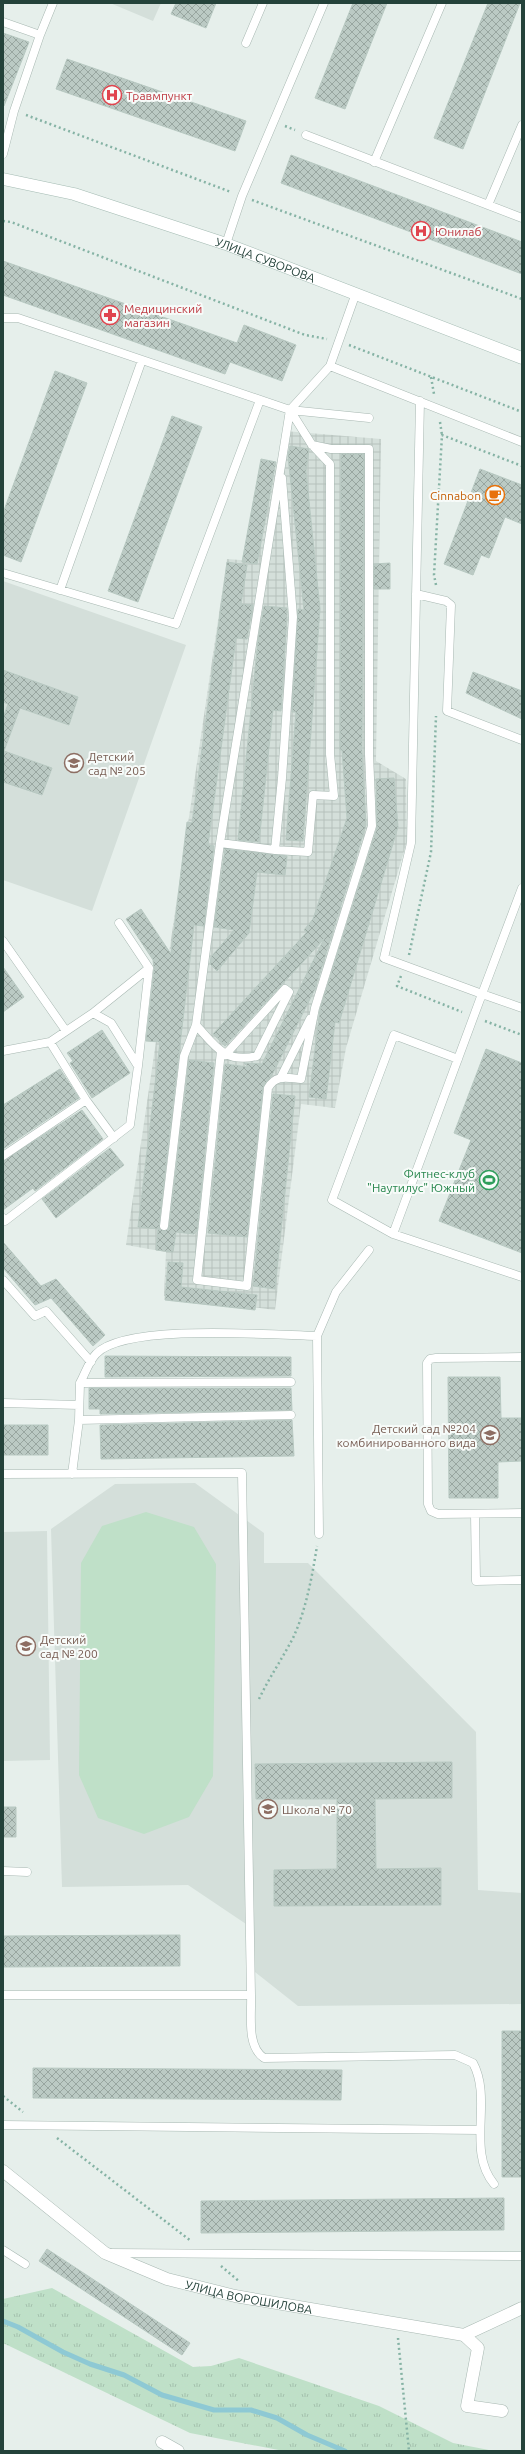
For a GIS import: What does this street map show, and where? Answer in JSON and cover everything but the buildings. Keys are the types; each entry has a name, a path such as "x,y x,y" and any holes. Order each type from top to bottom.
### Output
{"street":[{"name":"УЛИЦА СУВОРОВА","path":"3,179 74,194 226,244 522,358"},
{"name":"УЛИЦА ВОРОШИЛОВА","path":"3,2171 105,2253 167,2279 262,2300 464,2335"},
{"path":"502,2411 466,2406 478,2348 464,2335 522,2308"},
{"path":"162,2442 178,2451"}],"lane":[{"path":"3,154 14,111 52,3"},
{"path":"246,43 263,3"},
{"path":"226,244 242,196 276,122 324,3"},
{"path":"374,162 442,3"},
{"path":"3,22 40,35"},
{"path":"488,205 522,125"},
{"path":"306,135 522,218"},
{"path":"164,1226 184,1056 196,1025 220,843 290,410 330,366 356,293"},
{"path":"3,318 18,318 290,410 369,418"},
{"path":"60,590 142,360"},
{"path":"330,366 522,442"},
{"path":"3,573 176,624 260,400"},
{"path":"420,401 411,843 384,958 522,1008"},
{"path":"220,843 275,850 308,852 313,795 334,796 330,746 330,464 312,445 290,410"},
{"path":"196,1025 223,1053 245,1059 257,1056 289,992 285,989 223,1053 197,1280 247,1286 268,1088 272,1080 281,1077 301,1079 315,1008 372,826 369,754 369,449 331,449 312,445"},
{"path":"275,850 282,778 293,617 281,465"},
{"path":"416,594 446,601 450,605 448,711 522,740"},
{"path":"393,1234 522,888"},
{"path":"3,1218 6,1221 130,1124 149,968 119,923"},
{"path":"3,941 66,1031"},
{"path":"3,1051 50,1042 93,1013 149,968"},
{"path":"281,1077 315,1008"},
{"path":"93,1013 111,1023 138,1066"},
{"path":"458,1060 394,1036 332,1200 393,1234 522,1277"},
{"path":"50,1042 86,1100 114,1138"},
{"path":"3,1156 86,1100"},
{"path":"319,1534 317,1336 336,1292 369,1250"},
{"path":"3,1280 35,1316 46,1311 91,1362"},
{"path":"72,1474 79,1420 80,1383 96,1354 107,1346 181,1332 317,1336"},
{"path":"522,1357 436,1358 430,1359 428,1363 428,1504 431,1511 438,1514 522,1513"},
{"path":"80,1383 291,1382"},
{"path":"3,1403 79,1405"},
{"path":"79,1420 291,1415"},
{"path":"3,1474 242,1473 253,2043 258,2054 264,2058 456,2055 465,2058 473,2063 480,2078 480,2130 482,2158 486,2174 494,2184"},
{"path":"475,1514 476,1581 522,1580"},
{"path":"3,1871 27,1872"},
{"path":"3,1995 251,1995"},
{"path":"3,2125 480,2130"},
{"path":"3,2250 25,2264"},
{"path":"105,2253 522,2256"}],"path":[{"path":"23,114 522,299"},
{"path":"276,122 306,135"},
{"path":"3,221 11,222 305,335 339,341 522,412"},
{"path":"409,955 397,986 522,1035"},
{"path":"258,1703 266,1683 293,1637 310,1584 319,1534"},
{"path":"3,2096 207,2254 262,2300"},
{"path":"397,2324 409,2451"}],"shaded area":[{"path":"110,3 161,3 153,21"},
{"path":"285,431 381,439 376,761 406,779 407,841 346,1048 335,1108 301,1104 275,1310 164,1296 166,1252 126,1245 227,559 253,561"},
{"name":"Детский сад № 205","path":"3,581 186,645 92,911 3,880"},
{"name":"Школа № 70","path":"195,1483 264,1533 264,1563 308,1563 476,1732 478,1890 522,1893 522,2004 298,2006 251,1969 246,1924 188,1885 62,1887 51,1529 115,1484"},
{"name":"Детский сад № 200","path":"47,1531 50,1760 3,1761 3,1532"}],"green space":[{"path":"146,1512 194,1527 216,1564 213,1776 189,1817 144,1834 98,1818 79,1775 81,1563 102,1526"},
{"path":"52,2288 193,2367 211,2366 239,2358 379,2406 453,2443 494,2451 284,2451 190,2433 3,2343 3,2299"}],"waterway":[{"path":"3,2321 18,2327 63,2352 90,2364 124,2375 162,2395 214,2410 251,2410 277,2418 307,2435 345,2451"}],"place":[{"name":"Травмпункт","path":"112,95"},
{"name":"Юнилаб","path":"421,231"},
{"name":"Медицинский магазин","path":"110,315"},
{"name":"Cinnabon","path":"495,495"},
{"name":"Детский сад № 205","path":"74,763"},
{"name":"Фитнес-клуб \"Наутилус\" Южный","path":"489,1180"},
{"name":"Детский сад №204 комбинированного вида","path":"490,1435"},
{"name":"Детский сад № 200","path":"26,1646"},
{"name":"Школа № 70","path":"268,1809"}]}
